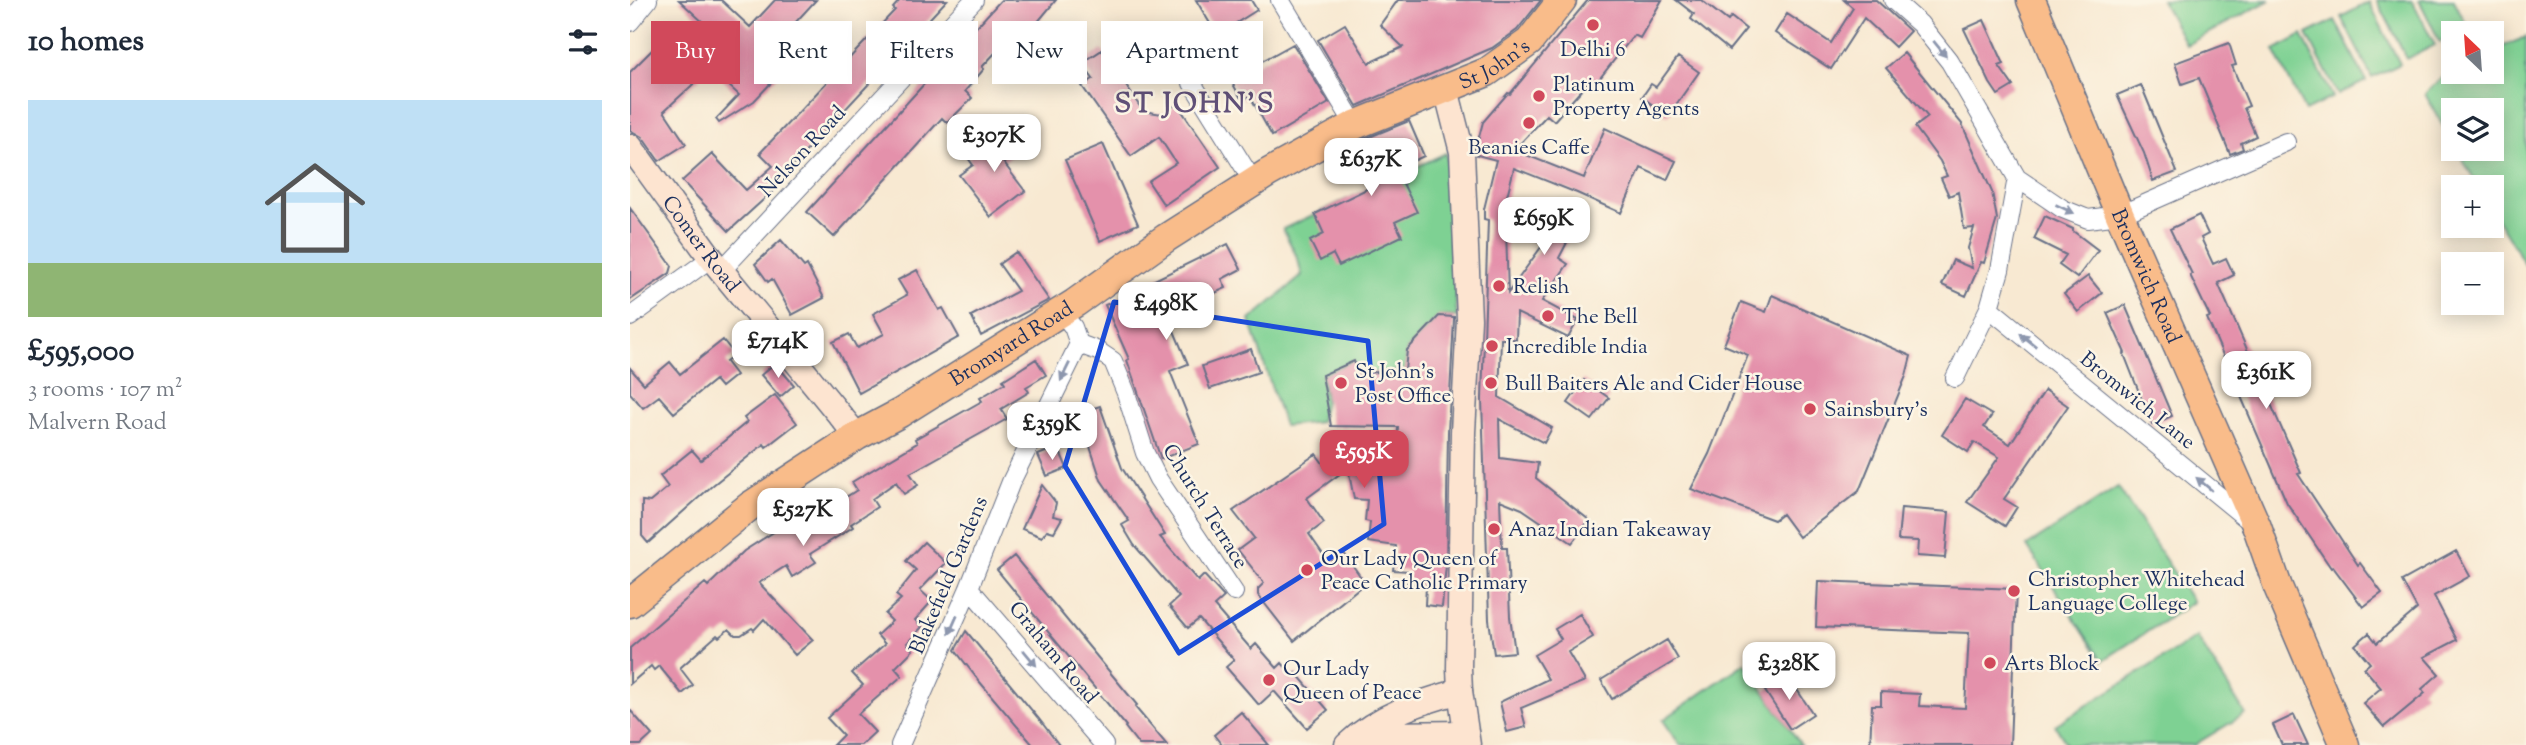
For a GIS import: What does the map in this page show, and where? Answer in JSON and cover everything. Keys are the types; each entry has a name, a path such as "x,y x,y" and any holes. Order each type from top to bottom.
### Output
{"main road":[{"name":"St John's","path":"1446,89 1487,72 1530,42 1562,0"},
{"name":"Bromwich Road","path":"2031,0 2120,215 2257,527 2278,587 2345,745"},
{"name":"Bromyard Road","path":"630,603 750,506 857,436 900,413 1061,312 1166,238 1355,125 1446,89"},
{"path":"1357,745 1387,734 1467,739 1460,691 1463,432 1469,319 1462,152 1446,89"},
{"name":"Comer Road","path":"630,146 716,265 857,436"},
{"path":"1347,745 1364,729 1410,705 1460,691"}],"street":[{"path":"630,22 648,0"},
{"name":"Nelson Road","path":"630,317 716,265 974,0"},
{"path":"1280,0 1355,125"},
{"path":"1893,0 1920,24 1950,62 2017,178 2063,209 2088,219 2120,215 2286,142"},
{"path":"1193,84 1254,183"},
{"path":"1955,378 1989,308 2000,270 2017,178"},
{"name":"Bromwich Lane","path":"1989,308 2257,527"},
{"path":"1061,312 1073,327 1079,344"},
{"name":"Blakefield Gardens","path":"900,745 969,588 1011,482 1079,344"},
{"name":"Church Terrace","path":"1079,344 1098,351 1113,361 1126,393 1144,453 1158,479 1234,592"},
{"name":"Graham Road","path":"969,588 1104,745"}],"highlighted area":[{"path":"1114,302 1368,341 1384,524 1179,653 1065,466"}],"green space":[{"path":"2161,0 2270,0 2186,45"},
{"path":"2377,0 2412,0 2435,45 2407,59"},
{"path":"2419,0 2454,0 2464,21 2441,21 2440,42"},
{"path":"2369,2 2400,64 2372,78 2341,17"},
{"path":"2335,20 2366,81 2338,95 2307,34"},
{"path":"2302,35 2333,97 2305,111 2274,50"},
{"path":"2526,37 2526,266 2504,230 2504,175 2472,175 2463,161 2504,161 2504,98 2441,98 2441,123 2425,94 2441,79 2441,84 2504,84 2504,46"},
{"path":"1446,153 1457,317 1439,316 1407,350 1405,371 1358,373 1353,361 1322,375 1325,400 1320,422 1284,426 1250,320 1302,276 1298,259 1283,229"},
{"path":"2118,487 2193,602 2102,661 2027,546"},
{"path":"2197,637 2245,714 2194,745 2067,745 2055,725"},
{"path":"1745,663 1801,745 1680,745 1663,720"}],"building":[{"path":"679,0 721,0 750,27 754,23 754,84 770,84 754,101 719,123 716,119 739,95 727,84 740,84 740,21 702,21"},
{"path":"775,0 816,0 797,21 756,21"},
{"path":"900,0 947,0 927,21 885,21 895,10 893,8"},
{"path":"1001,0 1056,0 1039,21 992,21 992,56 978,76 978,25"},
{"path":"1196,0 1251,0 1257,10 1239,21 1209,21"},
{"path":"1398,0 1541,0 1517,30 1492,48 1357,106 1318,40 1345,24 1369,63 1403,47 1380,25"},
{"path":"1588,0 1662,0 1640,38 1634,35 1596,83 1591,79 1554,121 1547,115 1514,150 1584,178 1605,128 1676,161 1667,180 1641,168 1621,213 1514,168 1504,208 1541,226 1546,216 1573,231 1559,258 1568,264 1542,301 1578,320 1568,338 1517,313 1516,339 1501,339 1499,397 1552,428 1544,443 1499,419 1500,458 1538,463 1536,478 1589,520 1572,543 1522,509 1500,500 1502,548 1507,548 1510,617 1515,652 1494,654 1489,620 1482,399 1488,220 1484,219 1484,209 1496,160 1477,155 1476,148 1483,122 1508,93 1510,94","holes":["1506,229 1544,243 1508,293"]},
{"path":"1676,0 1701,0 1728,21 1731,17 1746,29 1729,50 1691,19 1694,14"},
{"path":"1844,0 1876,0 1910,31 1895,47 1864,18 1831,69 1775,33 1787,14 1831,43 1853,8"},
{"path":"1984,20 2004,64 1999,66 2013,86 1998,95 1964,29"},
{"path":"866,41 866,84 869,84 771,189 773,191 729,231 682,181 712,154 746,190 773,166 760,153 825,84 852,84 852,56"},
{"path":"2229,43 2236,65 2232,66 2249,106 2244,108 2256,136 2241,143 2243,149 2230,154 2199,78 2182,84 2175,63"},
{"path":"1293,44 1329,103 1272,136 1250,96 1242,100 1233,84 1263,84 1263,61"},
{"path":"651,51 651,84 693,84 664,111 686,144 659,161 642,137 630,130 630,72"},
{"path":"1101,51 1101,84 1125,84 1143,111 1162,114 1177,104 1220,167 1164,205 1148,181 1176,163 1159,137 1131,156 1082,86 1093,79 1087,70 1087,60"},
{"path":"1904,53 1962,124 1992,192 1997,219 1984,263 1981,262 1966,296 1942,285 1953,260 1972,268 1968,248 1974,228 1964,229 1958,192 1949,196 1941,178 1947,176 1940,161 1915,127 1928,117 1886,68"},
{"path":"1678,57 1699,72 1668,116 1642,97 1651,84 1656,87"},
{"path":"924,84 971,84 965,91 972,98 947,123 942,118 834,237 807,212"},
{"path":"2141,85 2177,172 2153,181 2144,153 2117,95"},
{"path":"1409,121 1424,156 1396,169 1417,212 1395,222 1402,236 1339,266 1333,254 1320,261 1310,241 1324,234 1315,214 1373,186 1359,155 1344,161 1340,152"},
{"path":"1005,129 1021,149 1003,162 1025,191 991,217 959,175 973,165 968,158"},
{"path":"1103,144 1138,224 1100,241 1065,160"},
{"path":"630,208 672,266 670,273 630,300"},
{"path":"2199,215 2208,234 2201,238 2213,264 2226,258 2234,275 2218,283 2301,473 2298,474 2358,565 2360,563 2382,593 2363,607 2333,567 2331,568 2287,503 2207,318 2210,317 2170,229"},
{"path":"2045,216 2073,229 2098,250 2077,278 2059,265 2066,255 2034,239"},
{"path":"781,240 804,267 807,265 824,298 792,315 772,279 768,282 755,264"},
{"path":"1228,244 1241,269 1222,279 1226,288 1206,297 1204,294 1174,309 1177,315 1169,319 1188,364 1170,371 1199,444 1161,459 1127,360 1129,359 1105,305 1141,290 1140,287"},
{"path":"1016,252 1049,300 981,336 971,316 1018,291 999,264"},
{"path":"917,270 939,310 943,308 959,337 859,393 833,342 849,334 857,348 884,334 873,314 907,295 898,280"},
{"path":"2088,276 2102,293 2078,312 2064,294"},
{"name":"Sainsbury's","path":"1772,295 1911,356 1906,376 1859,491 1799,537 1782,514 1774,520 1691,489 1709,454 1748,355 1724,345 1741,302 1766,312"},
{"path":"2125,305 2172,416 2152,425 2107,313"},
{"path":"1439,316 1454,317 1448,432 1446,565 1442,607 1425,605 1426,586 1407,584 1409,571 1393,570 1396,546 1368,542 1370,522 1365,521 1367,500 1354,499 1348,468 1307,498 1324,523 1309,534 1329,563 1344,553 1365,583 1294,641 1258,595 1258,589 1264,583 1238,550 1254,538 1233,511 1316,454 1325,466 1396,470 1398,427 1331,426 1322,375 1354,361 1358,373 1405,371 1407,350"},
{"path":"723,340 735,355 726,362 736,375 721,387 715,380 674,413 659,396 643,408 630,393 630,368 644,384 670,362 680,374"},
{"path":"1251,349 1259,372 1210,389 1202,366"},
{"path":"1036,359 1046,375 1026,387 1029,392 1001,409 1007,419 910,473 918,485 904,494 896,482 872,499 877,507 851,524 853,527 810,554 816,562 792,577 786,566 759,583 813,640 795,655 764,619 754,630 752,628 741,635 735,635 729,629 719,637 717,635 680,668 693,685 682,694 659,666 654,670 651,666 630,684 630,648 705,583 708,586 744,551 822,501 827,509 857,490 852,482 917,443 915,439 982,401 980,398 1005,383 1003,380"},
{"path":"775,363 794,385 780,397 761,375"},
{"path":"1584,380 1609,398 1592,420 1568,403"},
{"path":"2045,390 2068,406 2004,499 2017,507 2005,526 1967,502 1999,457 1974,442 1968,452 1942,435 1965,399 1992,415 1984,427 2010,444"},
{"path":"775,395 797,423 766,447 764,444 713,485 648,543 642,536 642,501 650,502 668,487 660,476 692,450 701,460 747,422 744,418"},
{"path":"1100,406 1122,468 1165,535 1160,537 1198,581 1204,575 1224,597 1214,606 1251,649 1256,644 1277,668 1282,663 1293,676 1296,673 1328,710 1307,728 1274,691 1259,705 1226,667 1234,660 1199,619 1188,628 1169,606 1179,597 1134,545 1122,525 1129,521 1101,480 1079,413"},
{"path":"1053,449 1055,456 1061,454 1067,468 1047,476 1038,455"},
{"path":"1042,485 1056,503 1053,516 1062,518 1054,532 1047,530 1042,537 1022,529"},
{"path":"1901,508 1949,512 1945,558 1917,556 1918,541 1898,540"},
{"path":"924,542 946,563 920,590 932,601 915,620 922,627 907,643 913,650 895,668 902,676 858,714 875,732 861,745 833,745 843,735 827,718 863,685 852,673 885,644 877,635 892,621 885,614 901,599 896,595 916,570 906,561"},
{"path":"2456,551 2470,576 2434,596 2457,640 2424,657 2439,674 2422,689 2425,693 2384,727 2363,703 2381,688 2364,668 2370,663 2355,645 2369,633 2377,643 2417,609 2402,581"},
{"path":"1014,556 1167,745 1139,745 997,570"},
{"name":"Arts Block","path":"1818,581 2016,589 2010,745 1870,745 1872,705 1881,705 1881,692 1920,694 1919,706 1965,708 1969,633 1816,627"},
{"path":"1580,614 1593,637 1568,652 1585,681 1521,708 1526,727 1507,732 1500,702 1548,679 1534,655 1561,639 1555,629"},
{"path":"966,631 1059,745 1033,745 979,681 955,650"},
{"path":"1667,640 1678,659 1612,699 1601,680"},
{"path":"1788,676 1813,714 1790,729 1765,691"},
{"path":"630,710 652,735 641,745 630,745"},
{"path":"1241,712 1269,745 1222,745 1214,735"},
{"path":"2294,715 2308,745 2282,745 2273,725"}],"place":[{"name":"Delhi 6","path":"1593,25"},
{"name":"Platinum Property Agents","path":"1539,96"},
{"name":"Beanies Caffe","path":"1529,123"},
{"name":"Relish","path":"1499,286"},
{"name":"The Bell","path":"1548,316"},
{"name":"Incredible India","path":"1492,346"},
{"name":"St John's Post Office","path":"1341,383"},
{"name":"Bull Baiters Ale and Cider House","path":"1491,383"},
{"name":"Sainsbury's","path":"1810,409"},
{"name":"Anaz Indian Takeaway","path":"1494,529"},
{"name":"Our Lady Queen of Peace Catholic Primary","path":"1307,570"},
{"name":"Christopher Whitehead Language College","path":"2014,591"},
{"name":"Arts Block","path":"1990,663"},
{"name":"Our Lady Queen of Peace","path":"1269,680"}],"district":[{"name":"ST JOHN'S","path":"1195,102"}]}
